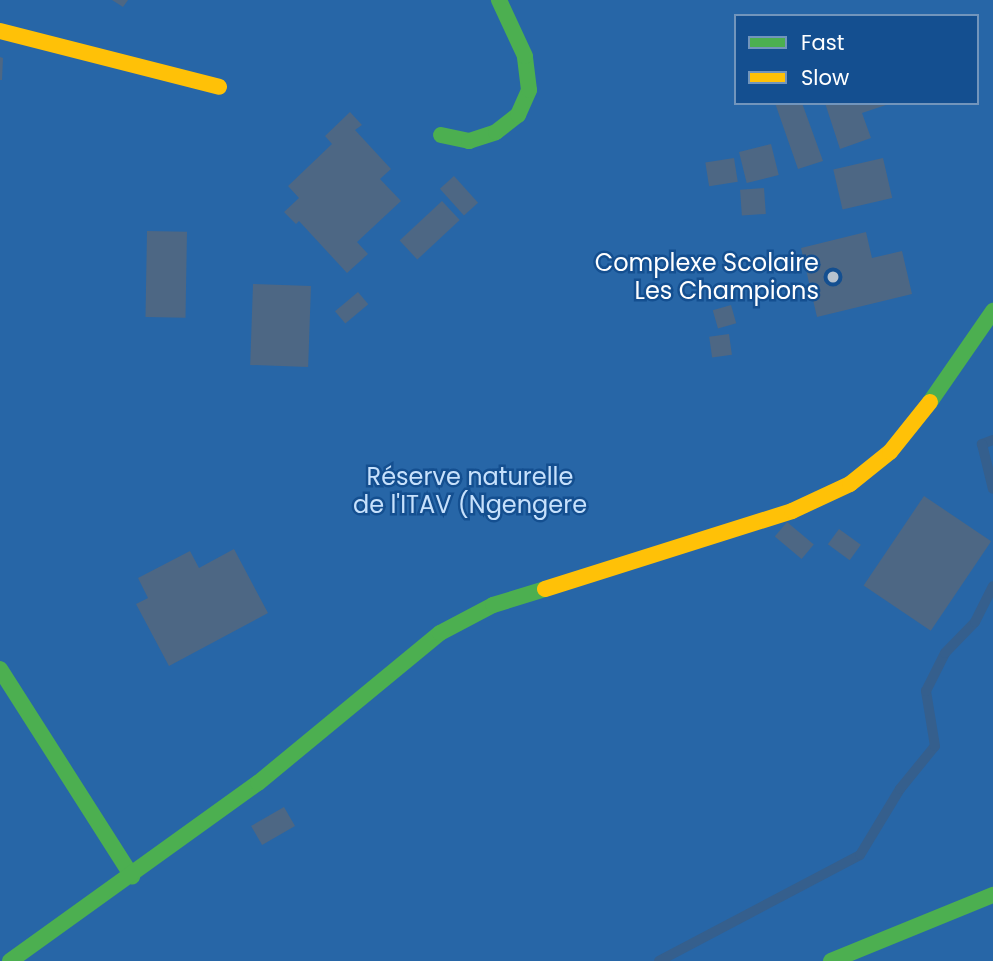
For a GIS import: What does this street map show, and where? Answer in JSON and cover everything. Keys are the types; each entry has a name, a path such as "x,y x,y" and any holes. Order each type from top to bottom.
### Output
{"street":[{"path":"440,135 469,141 496,132 518,116 529,90 526,56 499,0"},
{"path":"0,31 219,87"},
{"path":"10,961 258,783 440,633 493,606 792,510 849,484 890,452 953,373 993,311"},
{"path":"0,669 132,876"},
{"path":"831,961 993,895"}],"green space":[{"name":"Réserve naturelle de l'ITAV (Ngengere","path":"0,0 993,0 993,961 0,961"}],"building":[{"path":"112,0 128,0 123,7"},
{"path":"0,57 3,58 2,80 0,80"},
{"path":"776,105 803,105 823,161 798,169"},
{"path":"826,105 886,105 862,113 871,138 840,149"},
{"path":"350,112 362,125 355,130 391,169 380,179 401,201 357,242 368,254 347,273 299,221 296,224 284,212 299,198 288,186 332,144 325,136"},
{"path":"771,144 779,175 747,183 739,152"},
{"path":"734,158 738,182 709,186 705,163"},
{"path":"883,158 892,198 843,209 833,169"},
{"path":"454,176 478,203 464,215 440,189"},
{"path":"764,188 766,214 742,216 740,190"},
{"path":"442,201 460,220 417,260 400,241"},
{"path":"147,231 187,232 185,318 145,317"},
{"path":"866,232 872,258 902,251 912,294 817,317 801,248"},
{"path":"253,284 311,286 308,367 250,365"},
{"path":"358,292 368,304 345,324 335,311"},
{"path":"731,305 736,323 718,329 713,310"},
{"path":"729,334 732,355 712,358 709,337"},
{"path":"924,496 991,541 931,631 864,586"},
{"path":"787,522 814,544 802,559 775,537"},
{"path":"839,529 861,545 850,560 828,544"},
{"path":"234,549 268,613 169,666 136,604 148,598 138,578 190,551 199,568"},
{"path":"284,807 295,826 262,845 251,826"}],"waterway":[{"path":"993,440 982,444 993,489"},
{"path":"659,961 860,855 900,789 935,746 926,691 945,653 975,622 993,586"}],"traffic: fast":[{"path":"441,135 469,141 496,132 518,115 529,90 525,56 499,0"},
{"path":"930,402 993,311"},
{"path":"10,961 258,783 440,633 493,605 545,589"},
{"path":"0,669 132,876"},
{"path":"831,961 993,895"}],"traffic: slow":[{"path":"0,31 219,87"},
{"path":"545,589 792,511 850,484 890,452 930,402"}],"place":[{"name":"Complexe Scolaire Les Champions","path":"833,277"}]}
